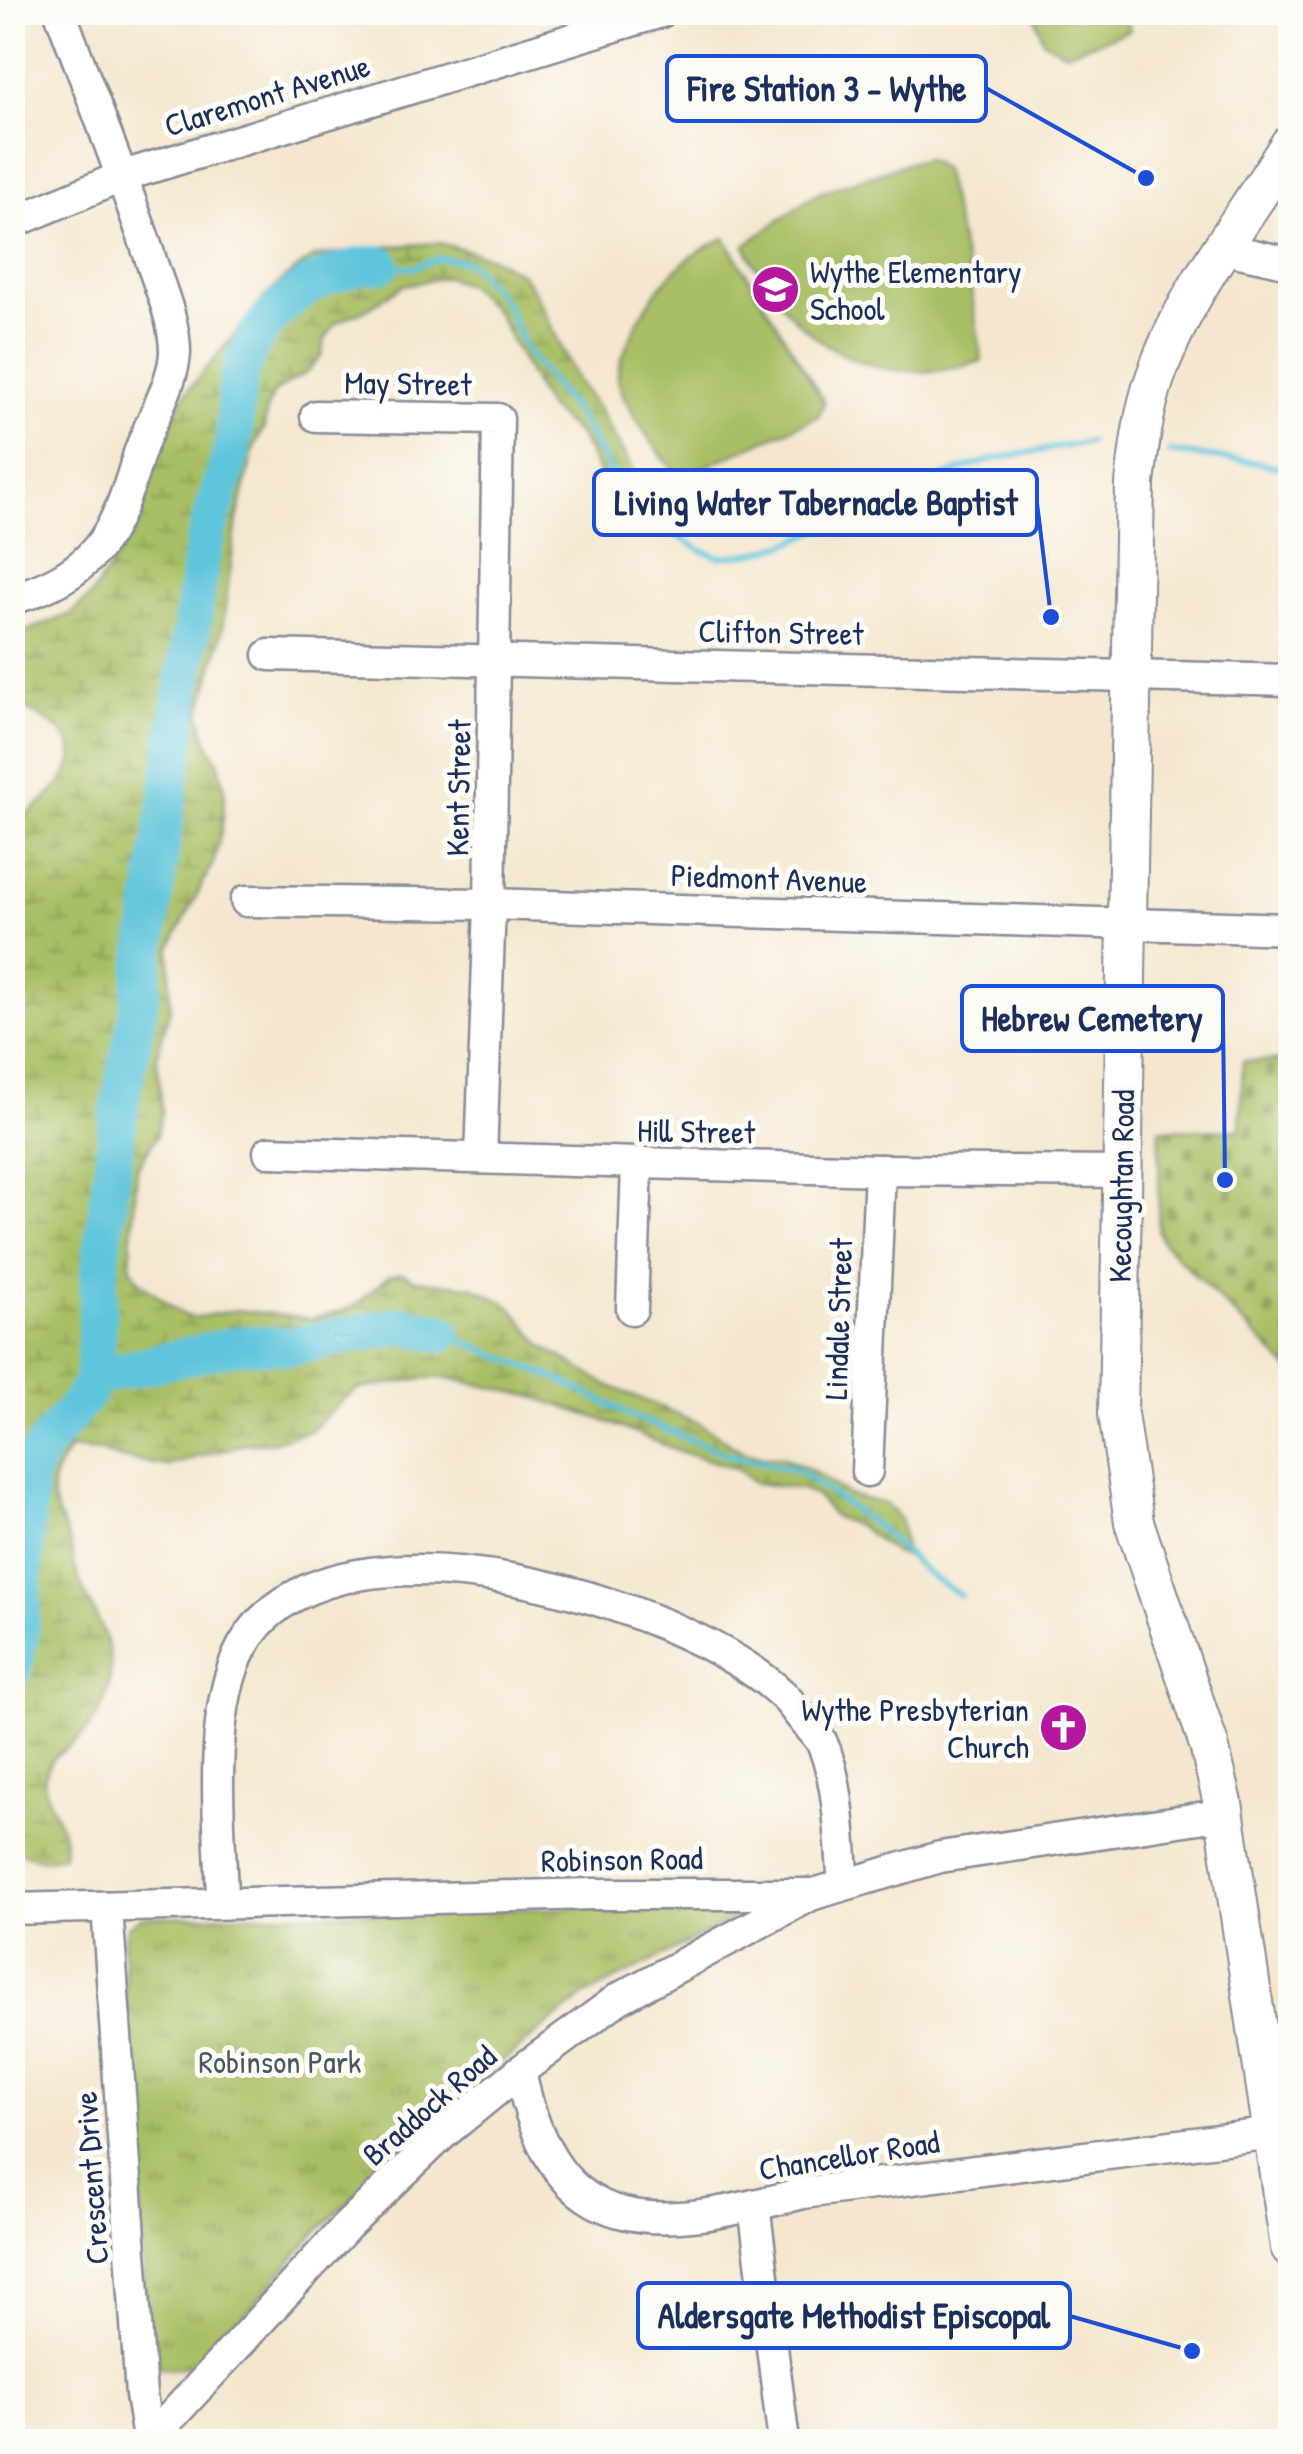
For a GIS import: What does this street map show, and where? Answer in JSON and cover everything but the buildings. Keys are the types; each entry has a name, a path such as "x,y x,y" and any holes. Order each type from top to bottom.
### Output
{"main road":[{"name":"Kecoughtan Road","path":"1290,144 1221,248 1172,333 1154,380 1141,432 1135,484 1124,926 1118,1414 1134,1522 1209,1745 1225,1814 1290,2248"}],"street":[{"path":"12,599 43,588 76,569 114,526 148,426 174,366 171,325 123,176 60,12"},
{"name":"Claremont Avenue","path":"12,223 123,176 661,12"},
{"path":"1221,248 1290,263"},
{"name":"May Street","path":"316,416 498,419"},
{"name":"Kent Street","path":"481,1158 496,660 498,419"},
{"name":"Clifton Street","path":"269,655 1290,680"},
{"name":"Piedmont Avenue","path":"246,901 490,904 1290,928"},
{"name":"Hill Street","path":"269,1152 880,1170 1122,1172"},
{"path":"632,1309 637,1164"},
{"name":"Lindale Street","path":"867,1471 880,1170"},
{"path":"222,1902 219,1726 230,1674 250,1635 284,1601 333,1579 386,1571 439,1572 553,1585 687,1634 739,1664 784,1696 821,1742 836,1799 844,1884"},
{"name":"Robinson Road","path":"12,1909 593,1894 814,1894 940,1857 1225,1814"},
{"name":"Braddock Road","path":"149,2441 347,2226 443,2134 618,1999 814,1894"},
{"name":"Crescent Drive","path":"107,1907 141,2395 149,2441"},
{"name":"Chancellor Road","path":"520,2071 529,2114 551,2162 574,2189 602,2208 636,2217 674,2218 754,2206 803,2192 1273,2133"},
{"path":"754,2206 784,2442"}],"green space":[{"path":"1034,13 1123,13 1130,30 1066,53 1043,41"},
{"path":"927,159 943,169 969,277 982,361 942,370 905,371 871,365 811,334 764,280 745,245 816,194"},
{"path":"725,238 824,402 819,416 680,478 635,418 618,380 618,371 636,326 666,280 692,256"},
{"path":"439,243 491,257 523,275 578,382 599,410 634,472 644,501 627,506 599,472 580,436 546,406 496,311 468,285 447,277 404,285 367,309 337,322 325,339 321,357 307,372 275,391 254,447 237,520 221,637 200,714 225,791 222,827 214,861 170,948 170,1008 157,1056 162,1113 156,1137 137,1168 130,1265 139,1281 180,1313 193,1318 238,1310 312,1319 343,1311 389,1276 402,1273 416,1280 474,1287 509,1305 543,1346 607,1385 699,1423 740,1450 762,1457 782,1457 813,1471 849,1495 886,1504 901,1521 905,1556 860,1527 835,1517 815,1495 802,1489 756,1483 735,1468 682,1452 600,1419 531,1396 449,1378 359,1389 312,1430 270,1442 247,1443 168,1466 70,1448 54,1478 53,1501 78,1577 105,1638 110,1674 104,1700 92,1724 47,1769 46,1790 62,1832 63,1855 37,1858 12,1848 12,828 59,784 72,757 70,744 59,730 13,700 13,636 71,614 90,597 134,532 156,455 182,398 283,280 313,257"},
{"path":"1243,1061 1290,1061 1290,1370 1164,1244 1158,1231 1160,1129 1240,1130"},
{"name":"Robinson Park","path":"741,1904 738,1917 584,1996 457,2098 318,2230 213,2351 195,2363 177,2368 162,2368 149,2355 123,1945 128,1926 142,1917"}],"waterway":[{"path":"381,264 412,268 439,258 464,261 475,268 505,303 527,352 581,419 625,497 642,515 720,557 784,545 994,459 1089,442"},
{"path":"12,1672 20,1634 29,1473 43,1447 86,1395 94,1377 99,1276 120,1103 138,1011 201,560 232,448 239,378 258,334 291,298 334,274 381,264"},
{"path":"1169,452 1290,470"},
{"path":"94,1377 241,1344 292,1346 402,1325 442,1333"},
{"path":"442,1333 730,1455 798,1470 879,1528 930,1576 960,1595"}],"place":[{"name":"Fire Station 3 - Wythe","path":"1146,178"},
{"name":"Wythe Elementary School","path":"775,289"},
{"name":"Living Water Tabernacle Baptist","path":"1051,617"},
{"name":"Hebrew Cemetery","path":"1225,1180"},
{"name":"Wythe Presbyterian Church","path":"1064,1727"},
{"name":"Aldersgate Methodist Episcopal","path":"1192,2351"}]}
